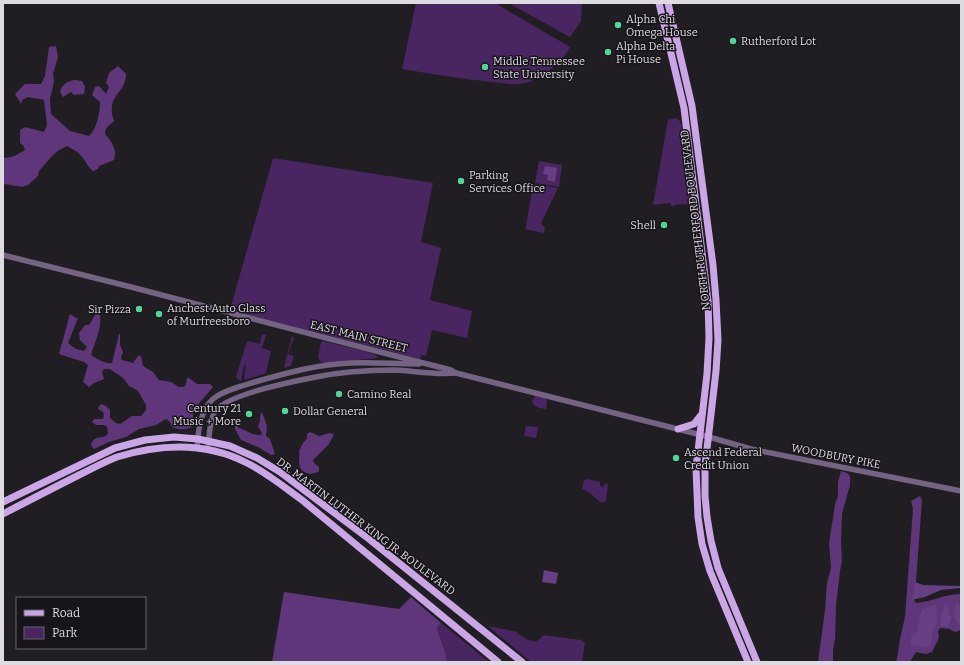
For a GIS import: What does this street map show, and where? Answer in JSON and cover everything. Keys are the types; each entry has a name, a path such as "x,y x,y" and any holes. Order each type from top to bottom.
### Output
{"main road":[{"name":"NORTH RUTHERFORD BOULEVARD","path":"659,3 684,108 708,302 709,338 707,374 696,468 698,517 702,544 710,571 748,662"},
{"name":"NORTH RUTHERFORD BOULEVARD","path":"668,3 692,106 714,272 718,340 705,466 705,496 711,541 718,568 757,662"},
{"path":"678,429 694,424 703,412"},
{"name":"DR. MARTIN LUTHER KING JR. BOULEVARD","path":"3,502 115,448 145,440 174,437 209,440 230,446 257,458 280,472 375,544 522,662"},
{"name":"DR. MARTIN LUTHER KING JR. BOULEVARD","path":"3,514 116,458 145,450 172,446 208,449 226,454 246,462 297,496 498,662"}],"street":[{"name":"EAST MAIN STREET","path":"3,255 412,360 422,364 451,370 456,373 708,436"},
{"path":"374,351 394,363"},
{"path":"197,448 201,421 205,409 212,400 221,394 272,377 314,368 350,363 422,364"},
{"path":"394,363 395,370"},
{"path":"208,449 211,423 214,413 221,405 281,384 317,377 395,370 428,373 456,373"},
{"name":"WOODBURY PIKE","path":"708,436 757,450 961,491"}],"green space":[{"path":"416,3 495,3 570,47 567,53 556,65 542,75 520,84 436,75 402,69"},
{"path":"512,3 582,3 581,21 570,37 512,5"},
{"path":"675,118 679,120 682,125 692,203 672,207 670,203 653,205 668,120"},
{"path":"273,158 433,183 421,242 441,248 430,300 472,311 467,338 432,330 426,356 421,355 420,359 230,310"},
{"path":"539,161 562,165 559,187 535,183"},
{"path":"533,184 558,188 541,223 545,228 544,233 525,229"},
{"path":"262,334 266,335 262,348 271,351 266,373 245,380 246,365 244,365 240,381 236,377 247,341 260,344"},
{"path":"292,336 294,338 288,354 294,356 291,366 284,368"},
{"path":"323,341 371,353 377,356 377,358 324,363 318,358 321,342"},
{"path":"536,395 546,398 546,409 534,405 532,401"},
{"path":"526,426 538,427 536,438 524,436"},
{"path":"587,479 600,482 600,486 604,487 605,483 608,485 606,502 600,502 590,493 582,489 584,480"},
{"path":"441,623 489,662 447,662 446,653 437,628"},
{"path":"488,626 518,632 517,633 524,638 531,641 537,641 543,635 581,640 585,643 582,662 531,662"}],"shaded area":[{"path":"56,46 58,57 53,74 54,82 50,99 51,114 70,131 89,136 92,133 98,120 100,102 92,95 95,87 99,86 106,94 109,87 106,83 109,73 118,66 126,74 123,86 112,105 114,121 108,126 105,132 114,149 114,160 99,166 98,169 93,171 75,150 67,146 52,156 39,171 38,176 28,185 22,187 5,184 3,186 3,157 9,158 25,150 23,145 20,143 20,130 25,127 44,132 47,125 44,100 28,97 22,100 21,104 15,94 25,84 41,84 45,76 49,47"},
{"path":"74,80 82,81 85,87 84,94 74,95 71,92 63,97 60,92 63,85"},
{"path":"545,166 557,168 555,182 547,180 548,175 543,174"},
{"path":"97,312 100,315 100,325 91,355 93,357 104,362 112,363 120,334 120,345 123,352 121,357 122,360 133,363 138,356 141,356 143,366 153,372 159,380 171,382 179,387 184,387 187,378 189,378 197,384 210,384 213,387 195,408 193,413 193,426 186,429 174,428 166,419 156,425 139,429 126,437 109,442 94,449 91,445 93,440 106,436 108,433 107,427 104,425 96,425 92,422 94,419 103,419 103,412 98,409 99,406 102,404 106,406 110,410 110,418 116,423 120,424 132,416 141,416 146,410 146,405 138,391 129,386 123,378 110,369 104,369 102,372 104,379 89,387 83,382 88,365 84,362 59,354 70,314 78,318 68,343 76,349 84,351 87,347 80,340 79,333 85,325 89,325"},
{"path":"262,412 267,426 266,436 270,439 275,454 271,455 258,447 241,440 235,429 236,422 239,428 252,434 261,435 262,433 258,426"},
{"path":"310,432 319,436 330,433 334,434 329,444 313,460 319,467 319,471 312,474 303,471 299,462 299,451 307,439 307,434"},
{"path":"841,471 850,476 850,485 842,514 842,560 836,606 833,662 818,662 827,583 831,568 829,543"},
{"path":"920,496 922,500 916,587 913,598 916,603 949,595 961,594 961,630 955,632 949,629 940,628 938,631 939,638 932,652 926,654 916,652 910,662 896,662 905,617 913,509 911,501"},
{"path":"544,570 558,573 556,584 542,582"},
{"path":"915,582 923,585 961,586 961,588 941,590 925,597 912,600"},
{"path":"284,592 399,609 411,597 441,623 437,628 446,654 447,662 272,662"},
{"path":"956,603 959,603 960,608 960,623 958,623 954,611"},
{"path":"936,604 937,621 932,634 931,645 927,647 911,645 911,636 915,636 922,610"},
{"path":"945,604 948,605 951,619 948,626 941,626 941,615"}],"place":[{"name":"Alpha Chi Omega House","path":"618,25"},
{"name":"Rutherford Lot","path":"733,41"},
{"name":"Alpha Delta Pi House","path":"608,52"},
{"name":"Middle Tennessee State University","path":"485,67"},
{"name":"Parking Services Office","path":"461,181"},
{"name":"Shell","path":"664,225"},
{"name":"Sir Pizza","path":"139,309"},
{"name":"Anchest Auto Glass of Murfreesboro","path":"159,314"},
{"name":"Camino Real","path":"339,394"},
{"name":"Dollar General","path":"285,411"},
{"name":"Century 21 Music + More","path":"249,414"},
{"name":"Ascend Federal Credit Union","path":"676,458"}]}
